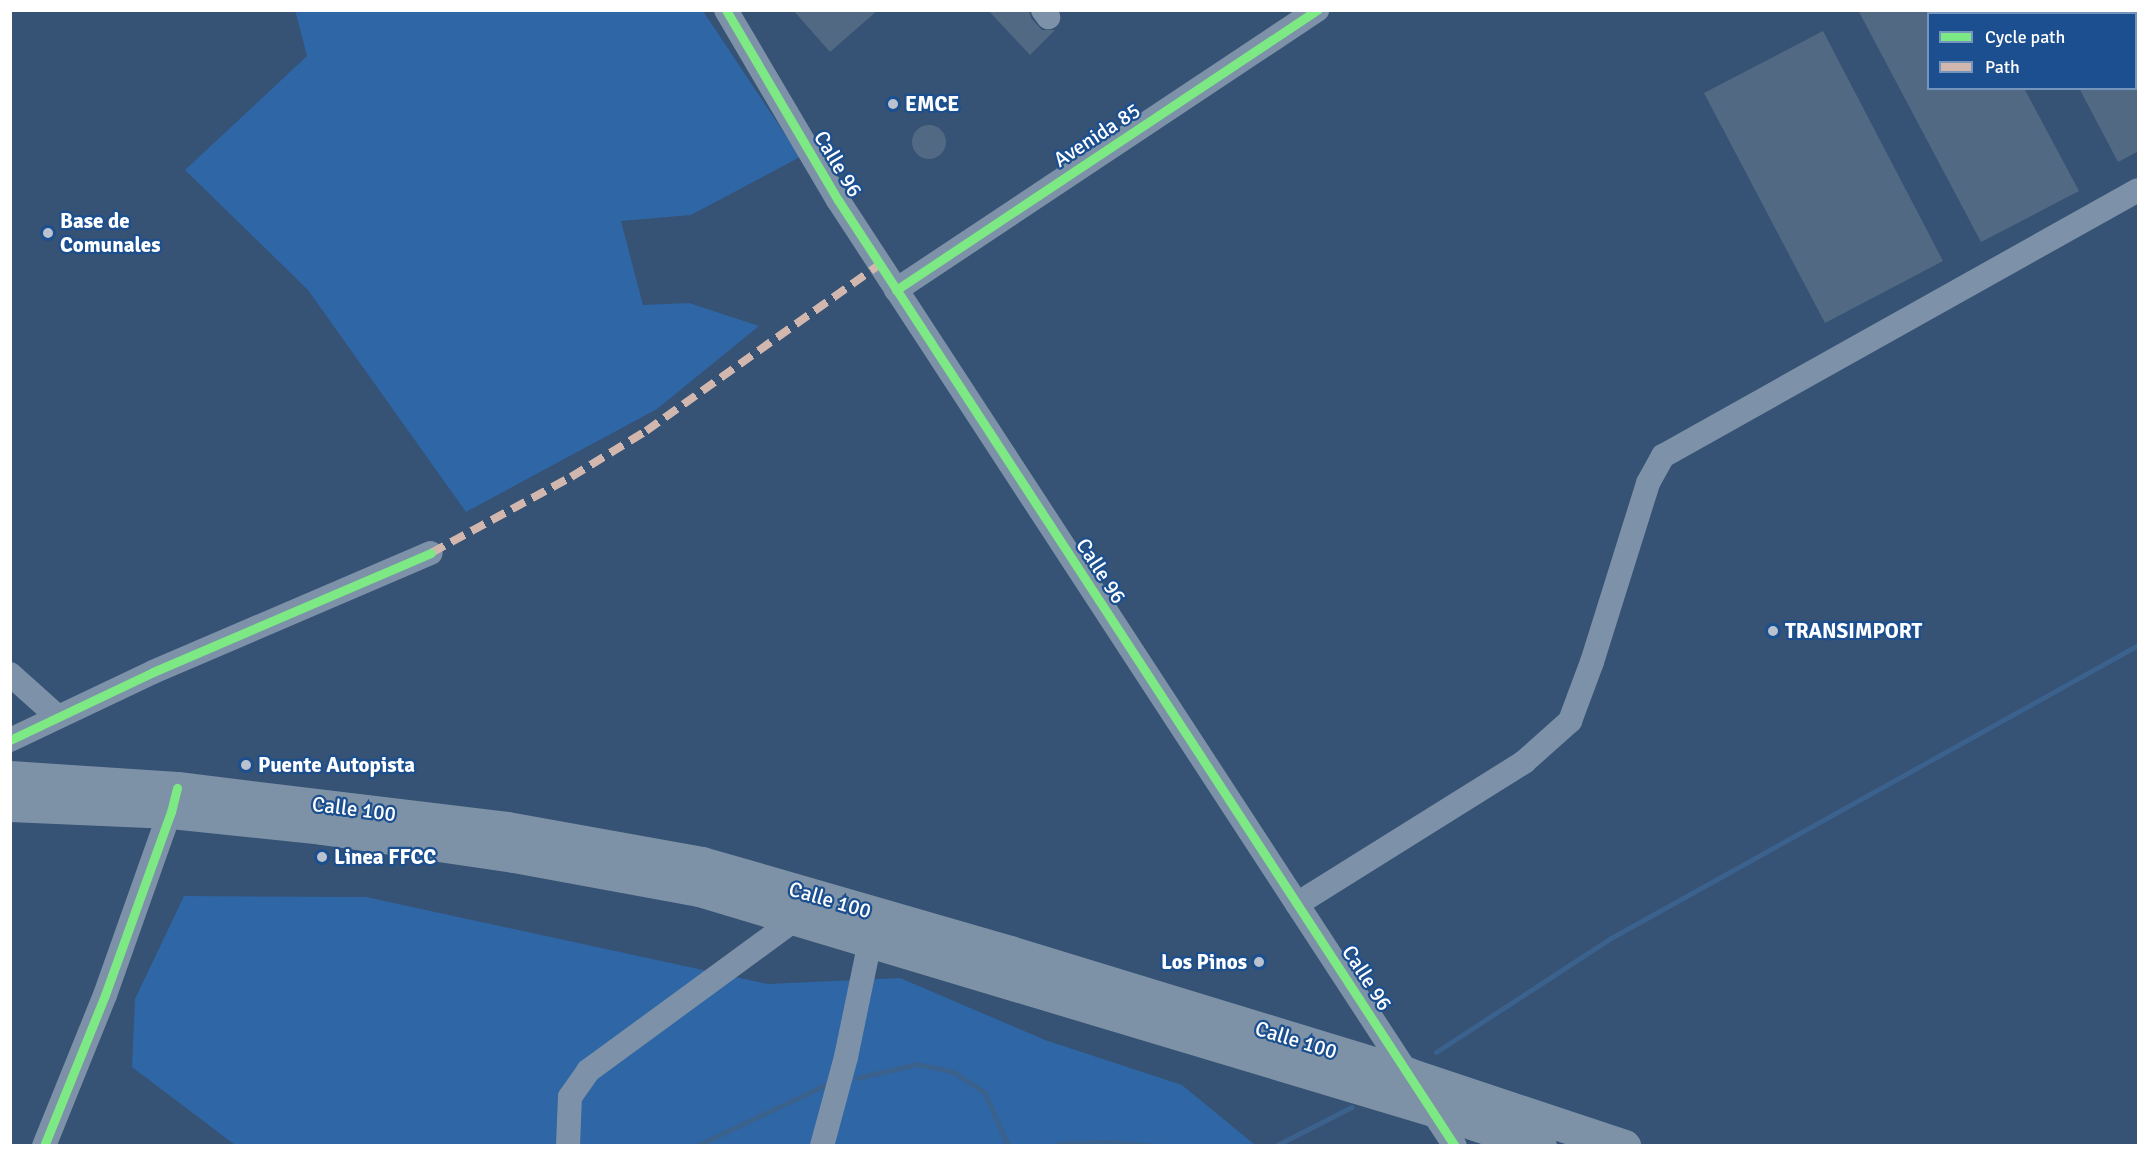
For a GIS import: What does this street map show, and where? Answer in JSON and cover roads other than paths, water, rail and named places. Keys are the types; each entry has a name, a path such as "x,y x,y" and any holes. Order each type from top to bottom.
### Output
{"highway":[{"name":"Calle 100","path":"10,777 174,800 322,828 514,856 699,890 1433,1110 1540,1146"},
{"name":"Calle 100","path":"10,805 174,800 507,828 702,863 1010,952 1408,1074 1624,1146"}],"street":[{"name":"Calle 96","path":"726,10 838,200 1455,1146"},
{"name":"Avenida 85","path":"896,290 1317,10"},
{"path":"1297,904 1524,762 1570,721 1592,662 1648,483 1663,456 2139,190"},
{"path":"10,740 153,672 431,553"},
{"path":"10,674 58,717"},
{"path":"44,1146 105,995 174,800"},
{"path":"568,1146 570,1097 588,1071 796,919"},
{"path":"822,1146 846,1057 870,941"}],"waterway":[{"path":"1436,1052 1611,938 2138,645"},
{"path":"857,1078 917,1064 954,1072 985,1093 1008,1146"},
{"path":"696,1146 825,1085"},
{"path":"1275,1146 1352,1107"},
{"path":"1052,1146 1061,1143 1109,1142 1161,1146"}],"place":[{"name":"EMCE","path":"893,104"},
{"name":"Base de Comunales","path":"48,233"},
{"name":"TRANSIMPORT","path":"1773,631"},
{"name":"Puente Autopista","path":"246,765"},
{"name":"Linea FFCC","path":"322,857"},
{"name":"Los Pinos","path":"1259,962"}]}
